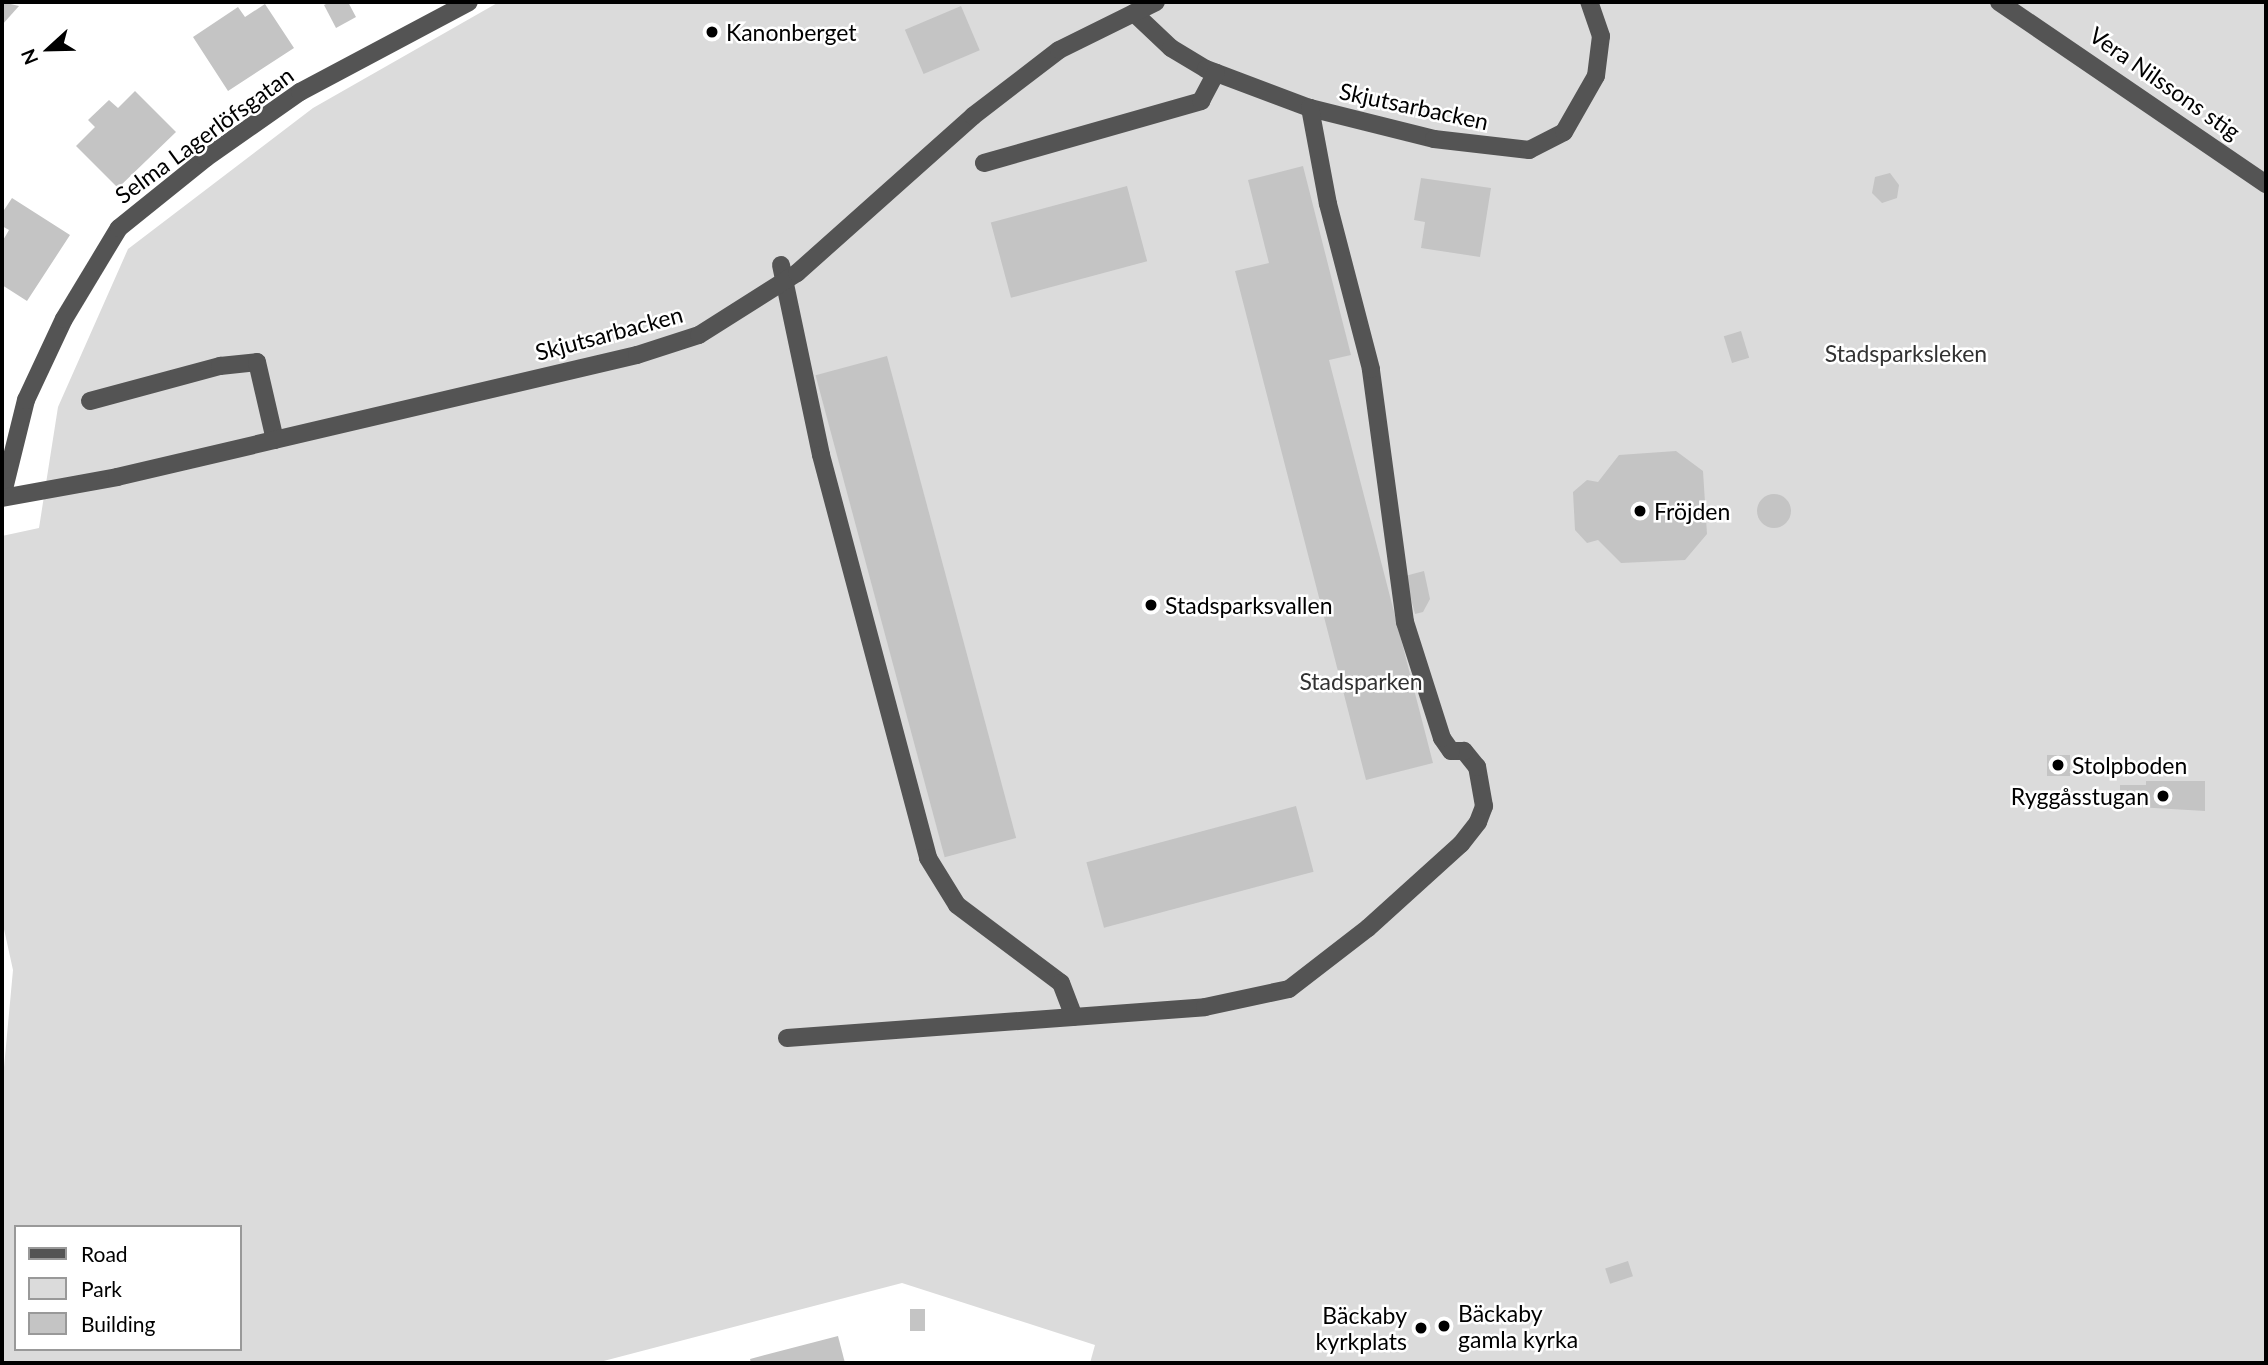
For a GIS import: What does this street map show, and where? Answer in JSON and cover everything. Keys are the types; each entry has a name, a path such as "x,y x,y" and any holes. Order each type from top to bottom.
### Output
{"street":[{"name":"Selma Lagerlöfsgatan","path":"2,497 26,400 64,319 119,228 300,92 468,2"},
{"name":"Skjutsarbacken","path":"2,497 117,477 637,355 699,335 783,273 1059,50 1156,2"},
{"name":"Skjutsarbacken","path":"1133,13 1171,48 1216,73 1310,108 1480,148 1529,150 1545,145 1574,118 1596,76 1601,36 1589,2"},
{"name":"Vera Nilssons stig","path":"1999,2 2266,184"},
{"path":"984,163 1201,101 1216,73"},
{"path":"787,1038 1205,1007 1289,989 1368,928 1461,844 1484,806 1477,767 1464,751 1451,751 1442,738 1414,656 1371,369 1320,169 1310,108"},
{"path":"783,273 821,455 928,858 957,905 1062,984 1074,1017"},
{"path":"90,401 220,366 257,362 275,440"}],"green space":[{"name":"Stadsparken","path":"499,2 2266,2 2266,1363 1090,1363 1095,1345 902,1283 596,1363 2,1363 2,1089 13,970 2,920 2,536 39,528 58,407 128,249 313,108"}],"building":[{"path":"2,2 19,6 2,25"},
{"path":"330,2 348,2 356,17 336,28 324,5"},
{"path":"265,4 294,48 228,91 193,37 238,7 245,17"},
{"path":"961,6 980,50 924,74 905,30"},
{"path":"135,91 176,132 118,188 76,146 95,127 88,120 109,100 118,108"},
{"path":"1303,166 1351,355 1329,360 1433,763 1366,780 1235,271 1269,263 1248,180"},
{"path":"1890,173 1899,185 1897,198 1882,203 1872,193 1875,177"},
{"path":"1421,178 1491,188 1480,257 1421,248 1425,222 1414,220"},
{"path":"1127,186 1147,261 1011,298 991,222"},
{"path":"12,198 70,235 27,301 2,285 2,242 9,230 2,226 2,213"},
{"path":"1741,331 1749,358 1732,363 1724,336"},
{"path":"887,356 1016,838 945,857 816,375"},
{"name":"Fröjden","path":"1676,451 1703,471 1707,534 1685,560 1621,563 1598,540 1587,543 1575,530 1573,492 1587,480 1598,482 1619,455"},
{"path":"1774,494 1786,499 1791,511 1786,523 1774,528 1762,523 1757,511 1762,499"},
{"path":"1424,571 1430,599 1423,612 1415,614 1405,576"},
{"name":"Stolpboden","path":"2047,755 2070,755 2070,776 2047,776"},
{"name":"Ryggåsstugan","path":"2146,781 2205,781 2205,811 2120,806 2120,785 2146,785"},
{"path":"1296,806 1314,872 1104,928 1086,862"},
{"path":"1628,1261 1633,1276 1610,1284 1605,1268"},
{"path":"910,1309 925,1309 925,1331 910,1331"},
{"path":"838,1336 845,1363 751,1363 750,1359"}],"place":[{"name":"Kanonberget","path":"712,32"},
{"name":"Fröjden","path":"1640,511"},
{"name":"Stadsparksvallen","path":"1151,605"},
{"name":"Stolpboden","path":"2058,765"},
{"name":"Ryggåsstugan","path":"2163,796"},
{"name":"Bäckaby gamla kyrka","path":"1444,1326"},
{"name":"Bäckaby kyrkplats","path":"1421,1328"}],"park label":[{"name":"Stadsparksleken","path":"1906,353"}]}
